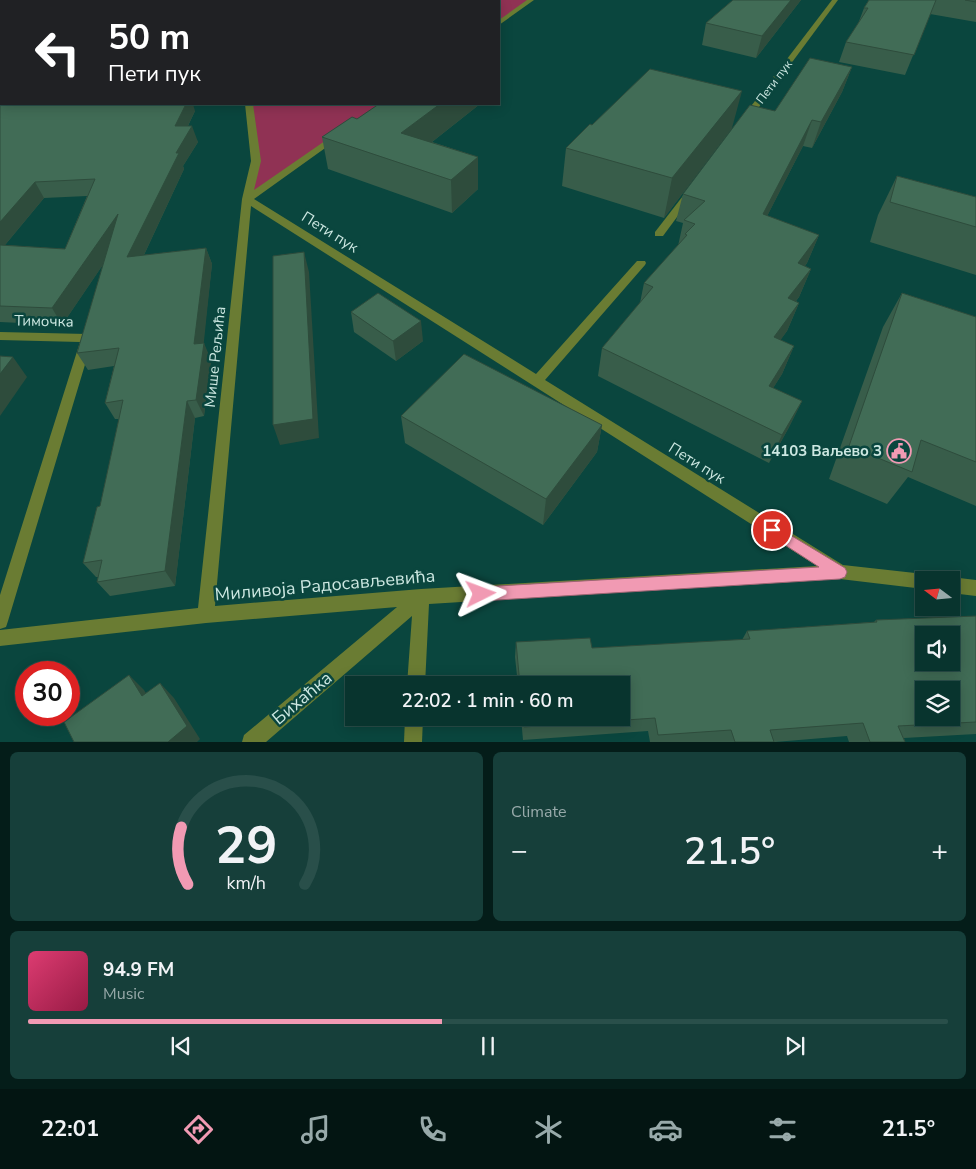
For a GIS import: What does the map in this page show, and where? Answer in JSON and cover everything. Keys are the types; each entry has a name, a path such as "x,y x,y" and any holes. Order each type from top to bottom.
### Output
{"street":[{"path":"500,22 531,0"},
{"name":"Пети пук","path":"741,126 835,0"},
{"name":"Мише Рељића","path":"206,615 247,199 256,161 249,105"},
{"path":"247,199 346,131"},
{"path":"658,234 694,188"},
{"name":"Пети пук","path":"247,199 840,572"},
{"path":"537,381 641,263"},
{"name":"Тимочка","path":"0,336 87,338 0,621"},
{"name":"Миливоја Радосављевића","path":"0,638 206,615 421,597 840,572 915,581"},
{"path":"960,586 976,588"},
{"path":"417,676 421,597"},
{"name":"Бихаћка","path":"251,742 421,597"},
{"path":"413,742 414,726"}],"shaded area":[{"path":"500,0 531,0 500,22"},
{"path":"249,105 383,105 247,199 256,161"}],"building":[{"path":"733,0 791,0 762,36 706,23"},
{"path":"869,0 936,0 914,55 846,42 868,8 864,8"},
{"path":"810,58 852,67 821,122 812,120 763,214 819,235 798,263 811,269 788,298 799,303 774,337 794,346 769,386 802,401 782,435 602,348 653,287 644,283 695,224 684,220 705,201 683,194 750,105 775,111"},
{"path":"650,69 742,91 672,178 566,148 590,124 592,125"},
{"path":"0,105 186,105 175,126 192,126 176,153 179,153 127,257 206,248 194,344 204,343 196,400 187,401 165,571 97,582 102,560 83,563 97,507 100,506 123,400 105,403 119,348 77,353 118,214 52,308 0,306 0,245 65,249 95,179 35,182 0,222"},
{"path":"378,105 439,105 401,133 478,157 451,180 322,137 352,117 357,119"},
{"path":"897,176 976,197 976,227 890,202"},
{"path":"304,252 313,419 273,425 273,256"},
{"path":"378,293 421,321 393,341 351,312"},
{"path":"902,293 976,317 976,462 921,440 912,472 849,446"},
{"path":"464,354 602,425 546,499 401,416"},
{"path":"0,356 13,357 0,374"},
{"path":"976,616 976,722 960,723 960,681 915,681 915,725 898,726 905,742 870,742 863,723 770,730 774,742 735,742 731,730 658,735 655,718 630,720 630,676 519,676 516,642 590,638 592,648 750,639 747,631 877,622 876,620"},
{"path":"129,675 142,696 160,683 187,726 168,742 74,742 66,726 80,726 80,710"}],"place":[{"name":"14103 Ваљево 3","path":"899,451"}],"route":[{"path":"481,594 840,572 772,530"}]}
